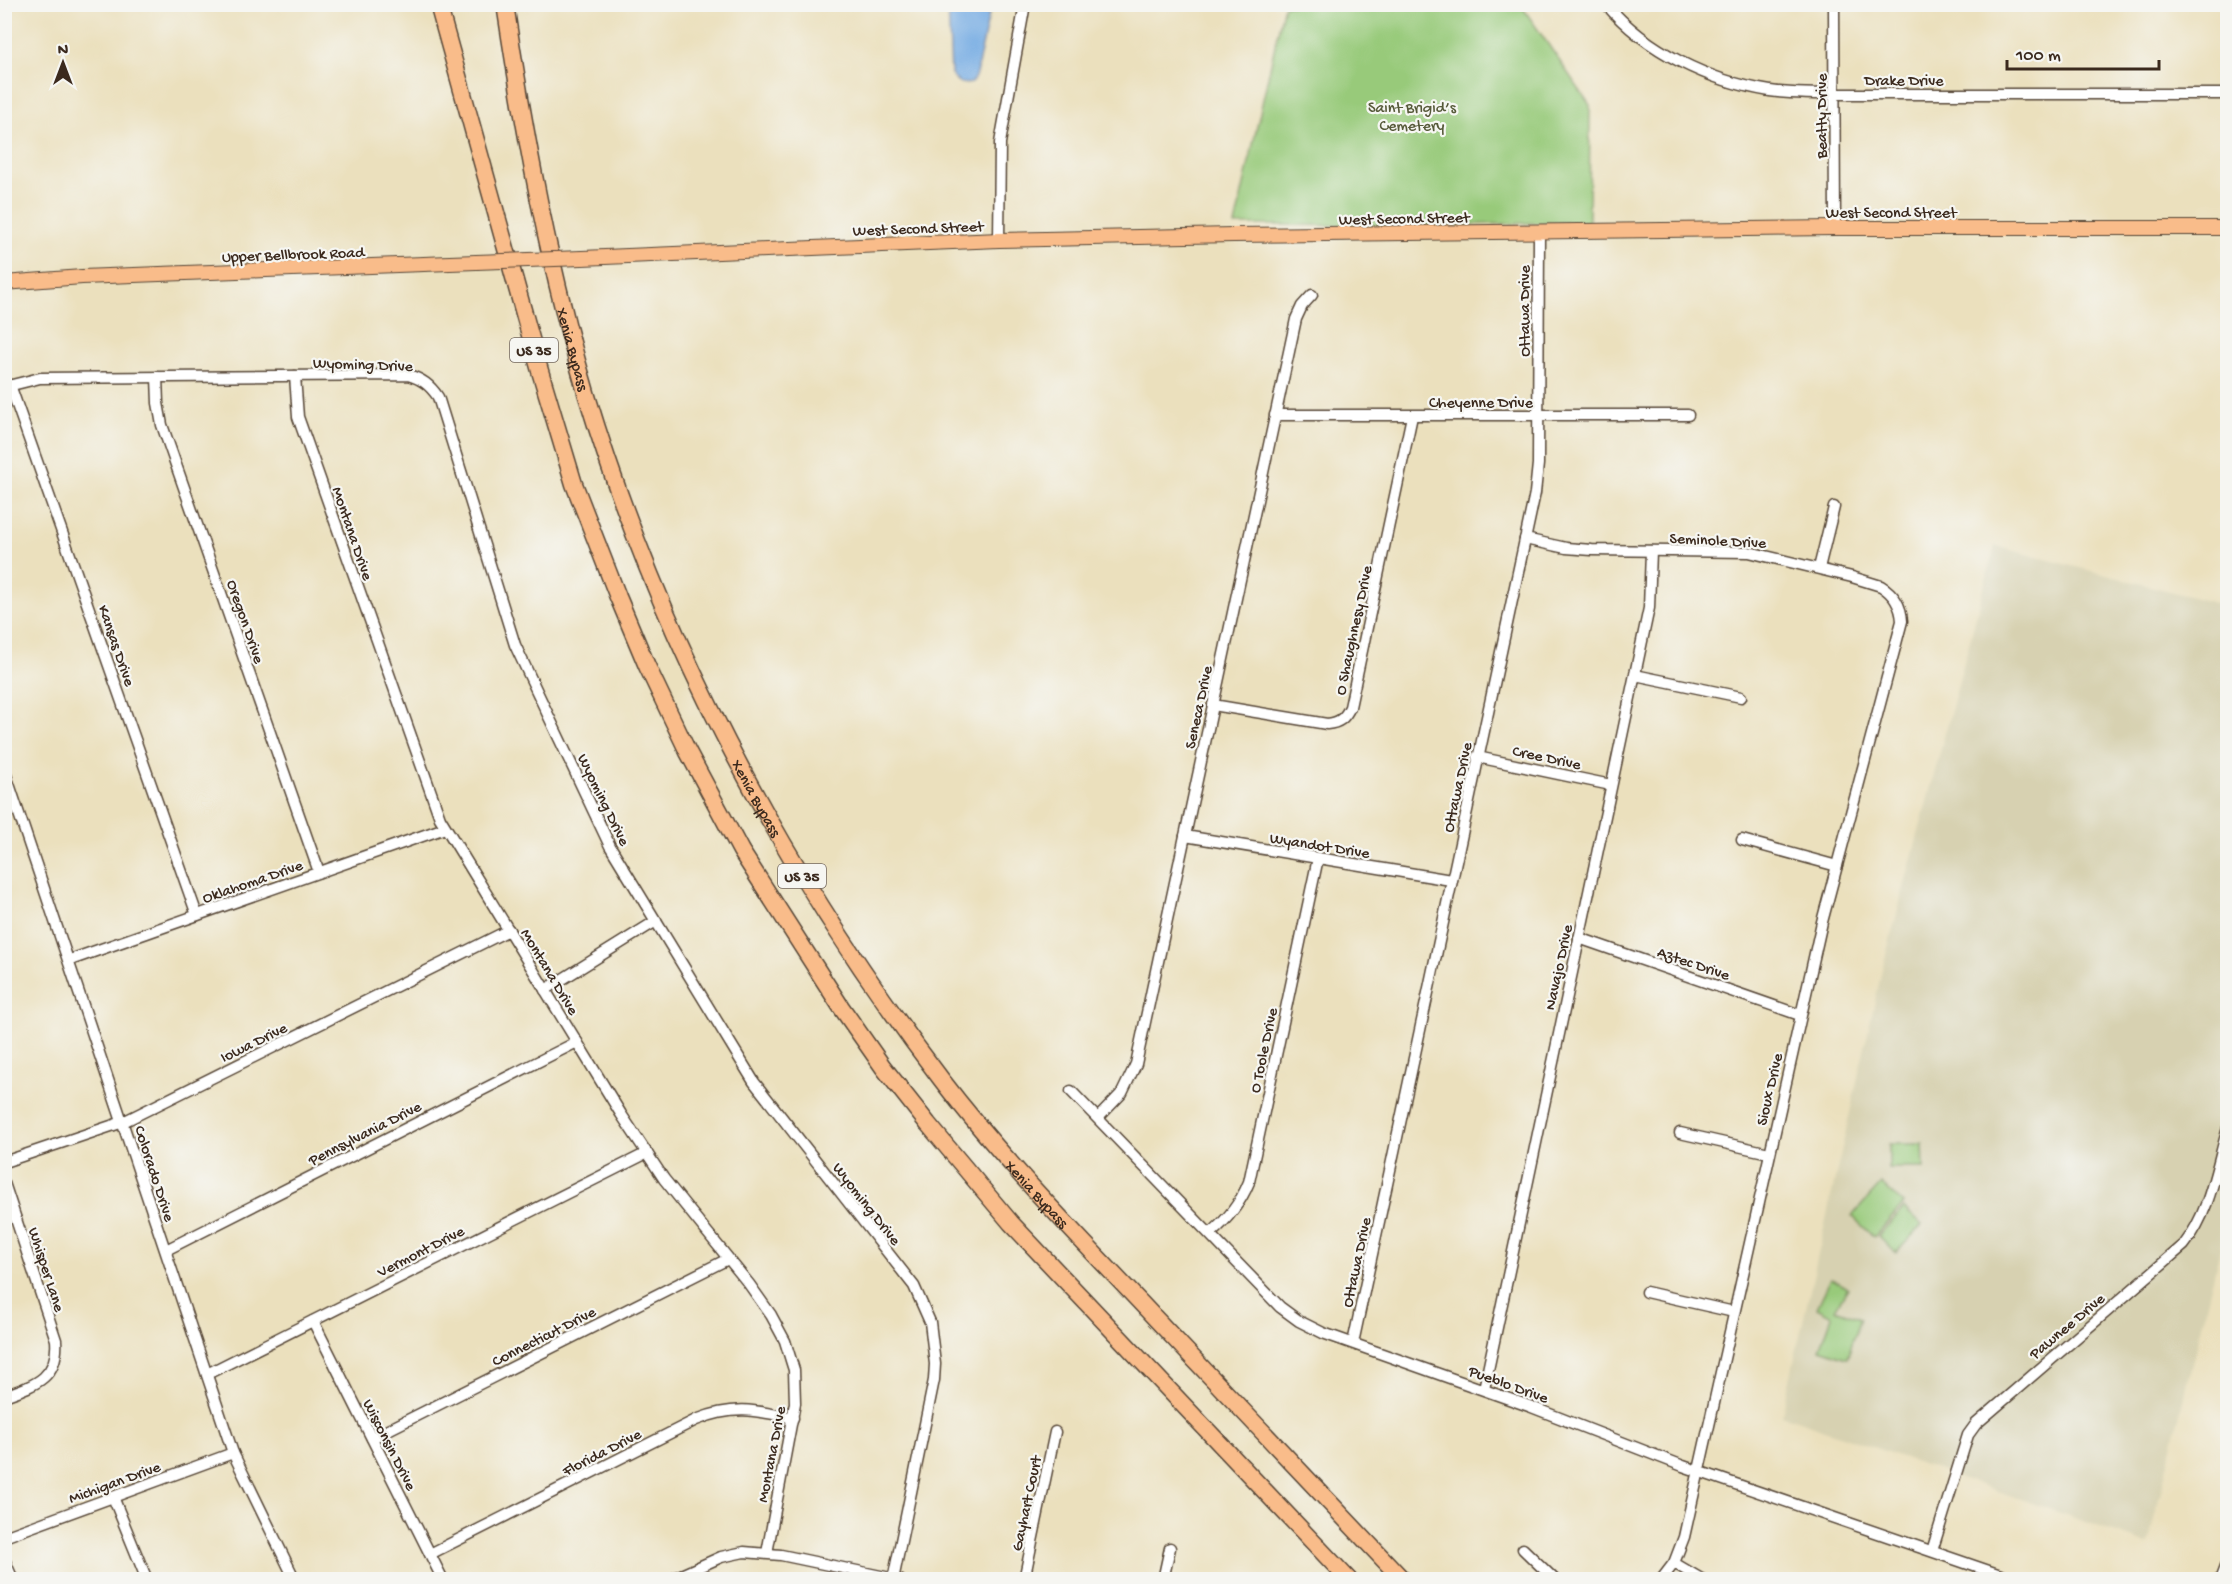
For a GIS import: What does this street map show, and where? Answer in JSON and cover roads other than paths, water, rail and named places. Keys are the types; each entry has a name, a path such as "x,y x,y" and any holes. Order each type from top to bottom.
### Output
{"highway":[{"name":"US 35","path":"438,4 540,371 574,484 652,677 688,752 741,851 841,1007 928,1124 1011,1223 1349,1580"},
{"name":"Xenia Bypass","path":"505,4 537,196 566,320 610,468 646,562 694,676 743,773 792,860 846,947 961,1104 1081,1241 1403,1580"},
{"path":"1334,1508 1408,1580"}],"main road":[{"name":"West Second Street","path":"582,258 999,240 1835,228 2228,228"},
{"name":"Upper Bellbrook Road","path":"4,283 82,277 582,258"}],"street":[{"path":"999,240 1000,143 1024,4"},
{"name":"Drake Drive","path":"1606,4 1644,39 1667,54 1735,84 1772,91 1834,94 2228,94"},
{"name":"Beatty Drive","path":"1834,4 1835,228"},
{"name":"Ottawa Drive","path":"1353,1343 1536,482 1539,232"},
{"name":"Seneca Drive","path":"1098,1118 1122,1093 1136,1064 1296,319 1302,306 1312,295"},
{"name":"Wyoming Drive","path":"7,386 40,378 408,375 423,381 438,397 515,645 610,846 754,1082 914,1286 927,1313 934,1346 934,1380 895,1579"},
{"name":"Montana Drive","path":"295,376 298,417 435,806 445,828 664,1179 771,1315 785,1341 795,1380 793,1418 767,1553"},
{"name":"Oregon Drive","path":"157,377 162,425 320,872"},
{"name":"Kansas Drive","path":"7,386 196,915"},
{"name":"Cheyenne Drive","path":"1275,415 1688,415"},
{"name":"O Shaughnesy Drive","path":"1213,705 1326,724 1338,722 1347,714 1371,613 1412,416"},
{"path":"1819,568 1834,507"},
{"name":"Seminole Drive","path":"1525,539 1583,550 1749,552 1819,568 1881,586 1891,593 1899,604"},
{"name":"Navajo Drive","path":"1484,1389 1649,608 1651,551"},
{"name":"Sioux Drive","path":"1660,1580 1674,1563 1684,1538 1800,1015 1902,621 1899,604"},
{"path":"1635,675 1741,697"},
{"name":"Cree Drive","path":"1477,757 1611,785"},
{"name":"Colorado Drive","path":"4,769 70,960 233,1453 295,1580"},
{"name":"Oklahoma Drive","path":"70,960 445,828"},
{"name":"Wyandot Drive","path":"1185,836 1451,880"},
{"path":"1742,840 1837,866"},
{"name":"O Toole Drive","path":"1210,1234 1226,1221 1239,1204 1249,1182 1318,858"},
{"path":"545,990 656,921"},
{"name":"Iowa Drive","path":"4,1162 123,1122 509,930"},
{"name":"Aztec Drive","path":"1579,938 1800,1015"},
{"name":"Pennsylvania Drive","path":"166,1250 577,1042"},
{"name":"Pueblo Drive","path":"1071,1091 1280,1307 1313,1329 1484,1389 1699,1472 2015,1580"},
{"name":"Pawnee Drive","path":"1932,1551 1968,1435 1976,1424 2184,1245 2196,1229 2206,1208 2228,1128"},
{"path":"1680,1133 1769,1153"},
{"name":"Vermont Drive","path":"207,1374 647,1153"},
{"name":"Whisper Lane","path":"4,1183 57,1349 53,1365 48,1373 33,1385 4,1396"},
{"name":"Connecticut Drive","path":"372,1438 728,1259"},
{"path":"1646,1292 1734,1312"},
{"name":"Wisconsin Drive","path":"313,1322 443,1580"},
{"name":"Florida Drive","path":"430,1554 706,1416 736,1409 793,1418"},
{"name":"Gayhart Court","path":"1024,1580 1054,1432"},
{"name":"Michigan Drive","path":"4,1538 233,1453"},
{"path":"113,1497 147,1580"},
{"path":"1163,1580 1170,1548"},
{"path":"1523,1549 1555,1580"},
{"path":"670,1580 720,1557 744,1552 767,1553 895,1579"},
{"path":"4,1559 13,1580"},
{"path":"2220,1580 2228,1559"},
{"path":"1674,1563 1703,1580"}],"water":[{"path":"948,5 991,5 972,83 960,83 951,74"}],"park label":[{"name":"Saint Brigid’s Cemetery","path":"1412,115"}]}
